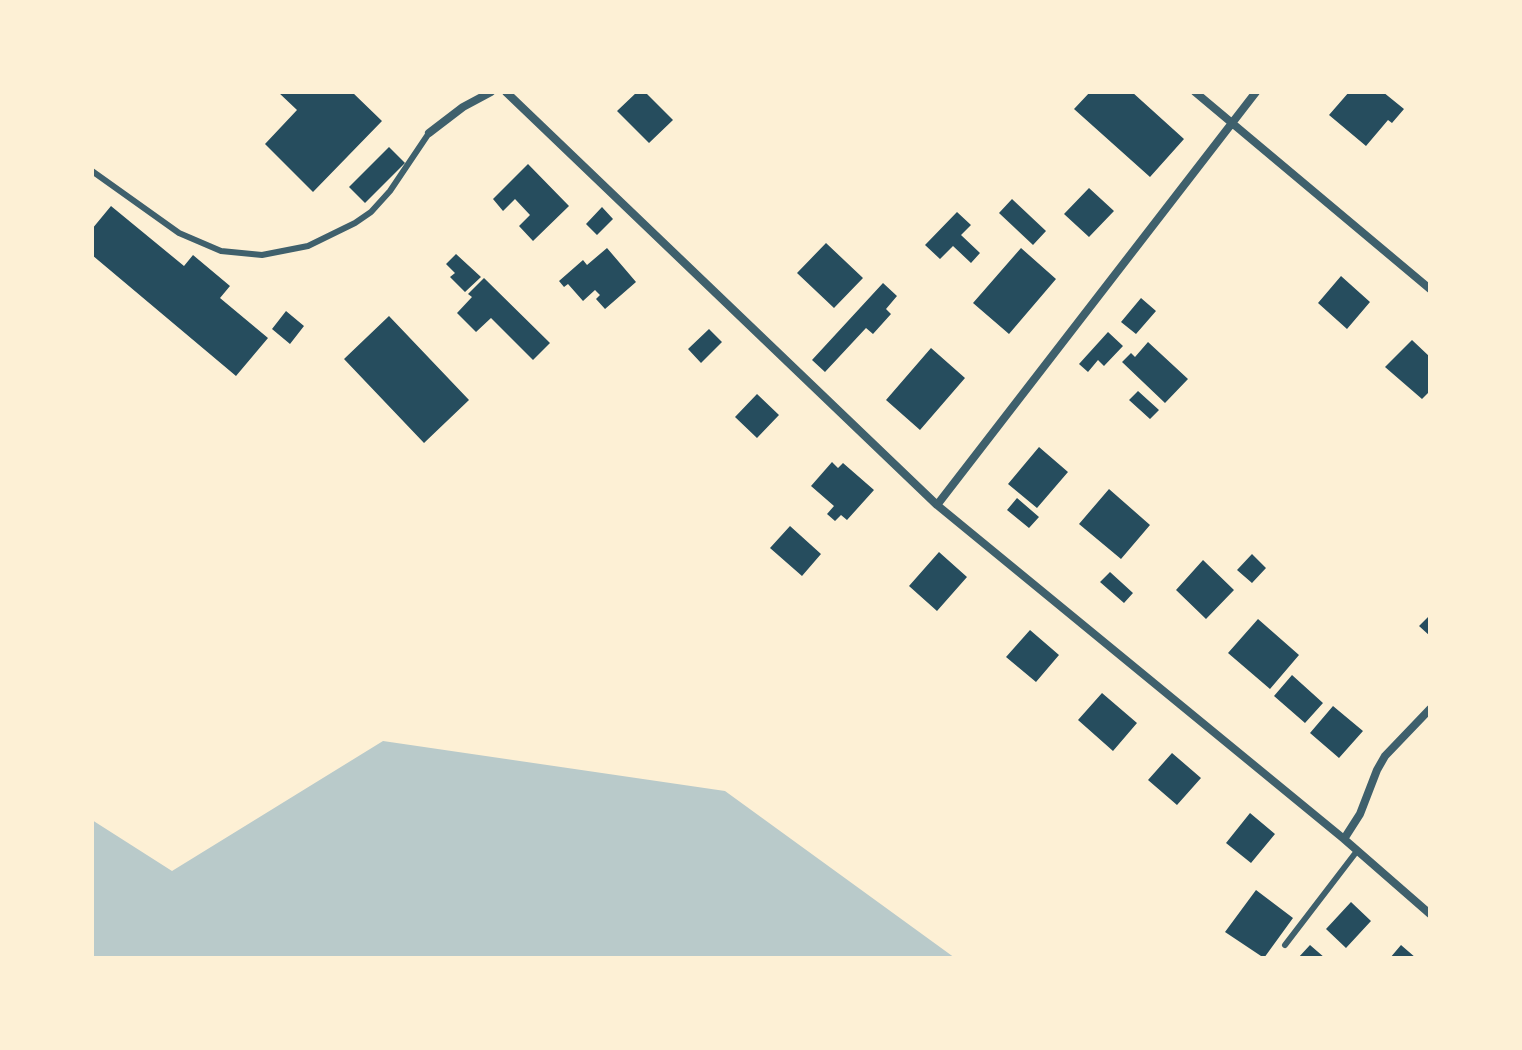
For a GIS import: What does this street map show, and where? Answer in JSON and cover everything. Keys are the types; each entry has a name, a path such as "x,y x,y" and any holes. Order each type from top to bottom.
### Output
{"street":[{"path":"429,133 463,107 491,92"},
{"path":"506,92 937,505 1344,839 1430,914"},
{"path":"1195,92 1430,289"},
{"path":"937,505 1229,123 1256,92"},
{"path":"1344,839 1360,814 1385,756 1430,709"}],"lane":[{"path":"92,171 179,233 221,251 262,255 308,246 371,212 390,191 429,133"},
{"path":"1285,945 1357,851"}],"shaded area":[{"path":"383,741 725,791 955,958 92,958 92,820 172,871"}],"building":[{"path":"278,92 352,92 382,121 313,192 265,144 297,110"},
{"path":"637,92 645,92 673,120 649,143 617,111"},
{"path":"1090,92 1132,92 1184,139 1150,177 1074,109"},
{"path":"1349,92 1383,92 1404,109 1392,123 1388,120 1366,146 1329,115"},
{"path":"389,147 405,163 365,203 349,187"},
{"path":"528,164 569,206 533,241 519,226 530,215 515,199 503,211 493,199"},
{"path":"1089,188 1114,211 1089,237 1064,214"},
{"path":"1012,199 1046,231 1033,245 999,213"},
{"path":"111,206 184,266 193,255 230,286 220,298 268,338 236,376 92,255 92,229"},
{"path":"602,207 613,219 597,235 586,224"},
{"path":"957,212 971,225 961,235 980,253 971,263 953,246 940,259 925,245"},
{"path":"826,243 863,278 834,308 797,273"},
{"path":"607,248 636,282 605,309 596,299 600,295 595,290 583,301 568,284 564,287 559,281 583,260 587,265"},
{"path":"1021,248 1056,279 1009,334 973,303"},
{"path":"456,254 481,277 465,292 450,277 455,273 446,264"},
{"path":"1341,276 1370,302 1347,329 1318,303"},
{"path":"484,278 550,343 533,360 491,318 476,332 457,313 472,297 468,294"},
{"path":"883,283 897,296 886,309 891,314 873,334 866,328 825,372 812,360"},
{"path":"1141,298 1156,311 1136,334 1121,322"},
{"path":"286,311 304,326 290,344 272,329"},
{"path":"389,316 469,400 424,443 344,359"},
{"path":"709,329 722,342 701,363 688,349"},
{"path":"1108,332 1123,346 1104,366 1098,360 1088,372 1079,364"},
{"path":"1412,340 1430,357 1430,391 1422,399 1385,367"},
{"path":"1148,342 1188,379 1165,403 1122,362 1131,353 1135,357"},
{"path":"931,348 965,378 920,430 886,400"},
{"path":"1138,391 1159,410 1150,419 1129,400"},
{"path":"757,394 779,415 757,438 735,417"},
{"path":"1039,447 1068,472 1037,508 1008,484"},
{"path":"832,462 838,468 843,463 874,490 847,520 841,515 835,521 827,514 834,506 811,486"},
{"path":"1109,489 1150,525 1121,559 1079,524"},
{"path":"1017,498 1039,517 1029,528 1007,510"},
{"path":"790,526 821,554 802,576 770,548"},
{"path":"939,552 967,577 937,611 909,586"},
{"path":"1252,554 1266,568 1252,583 1237,570"},
{"path":"1203,560 1234,590 1206,619 1176,590"},
{"path":"1110,572 1133,593 1124,603 1100,582"},
{"path":"1430,615 1430,636 1419,626"},
{"path":"1258,619 1299,655 1270,689 1228,653"},
{"path":"1030,630 1059,655 1036,682 1006,657"},
{"path":"1292,675 1323,703 1305,723 1274,696"},
{"path":"1102,693 1137,723 1113,751 1078,720"},
{"path":"1333,706 1363,731 1339,758 1310,733"},
{"path":"1172,753 1201,778 1177,805 1148,780"},
{"path":"1250,813 1275,834 1251,863 1226,843"},
{"path":"1256,890 1293,918 1264,958 1225,932"},
{"path":"1351,902 1371,921 1346,948 1326,929"},
{"path":"1310,945 1325,958 1298,958"},
{"path":"1401,945 1416,958 1390,958"}]}
